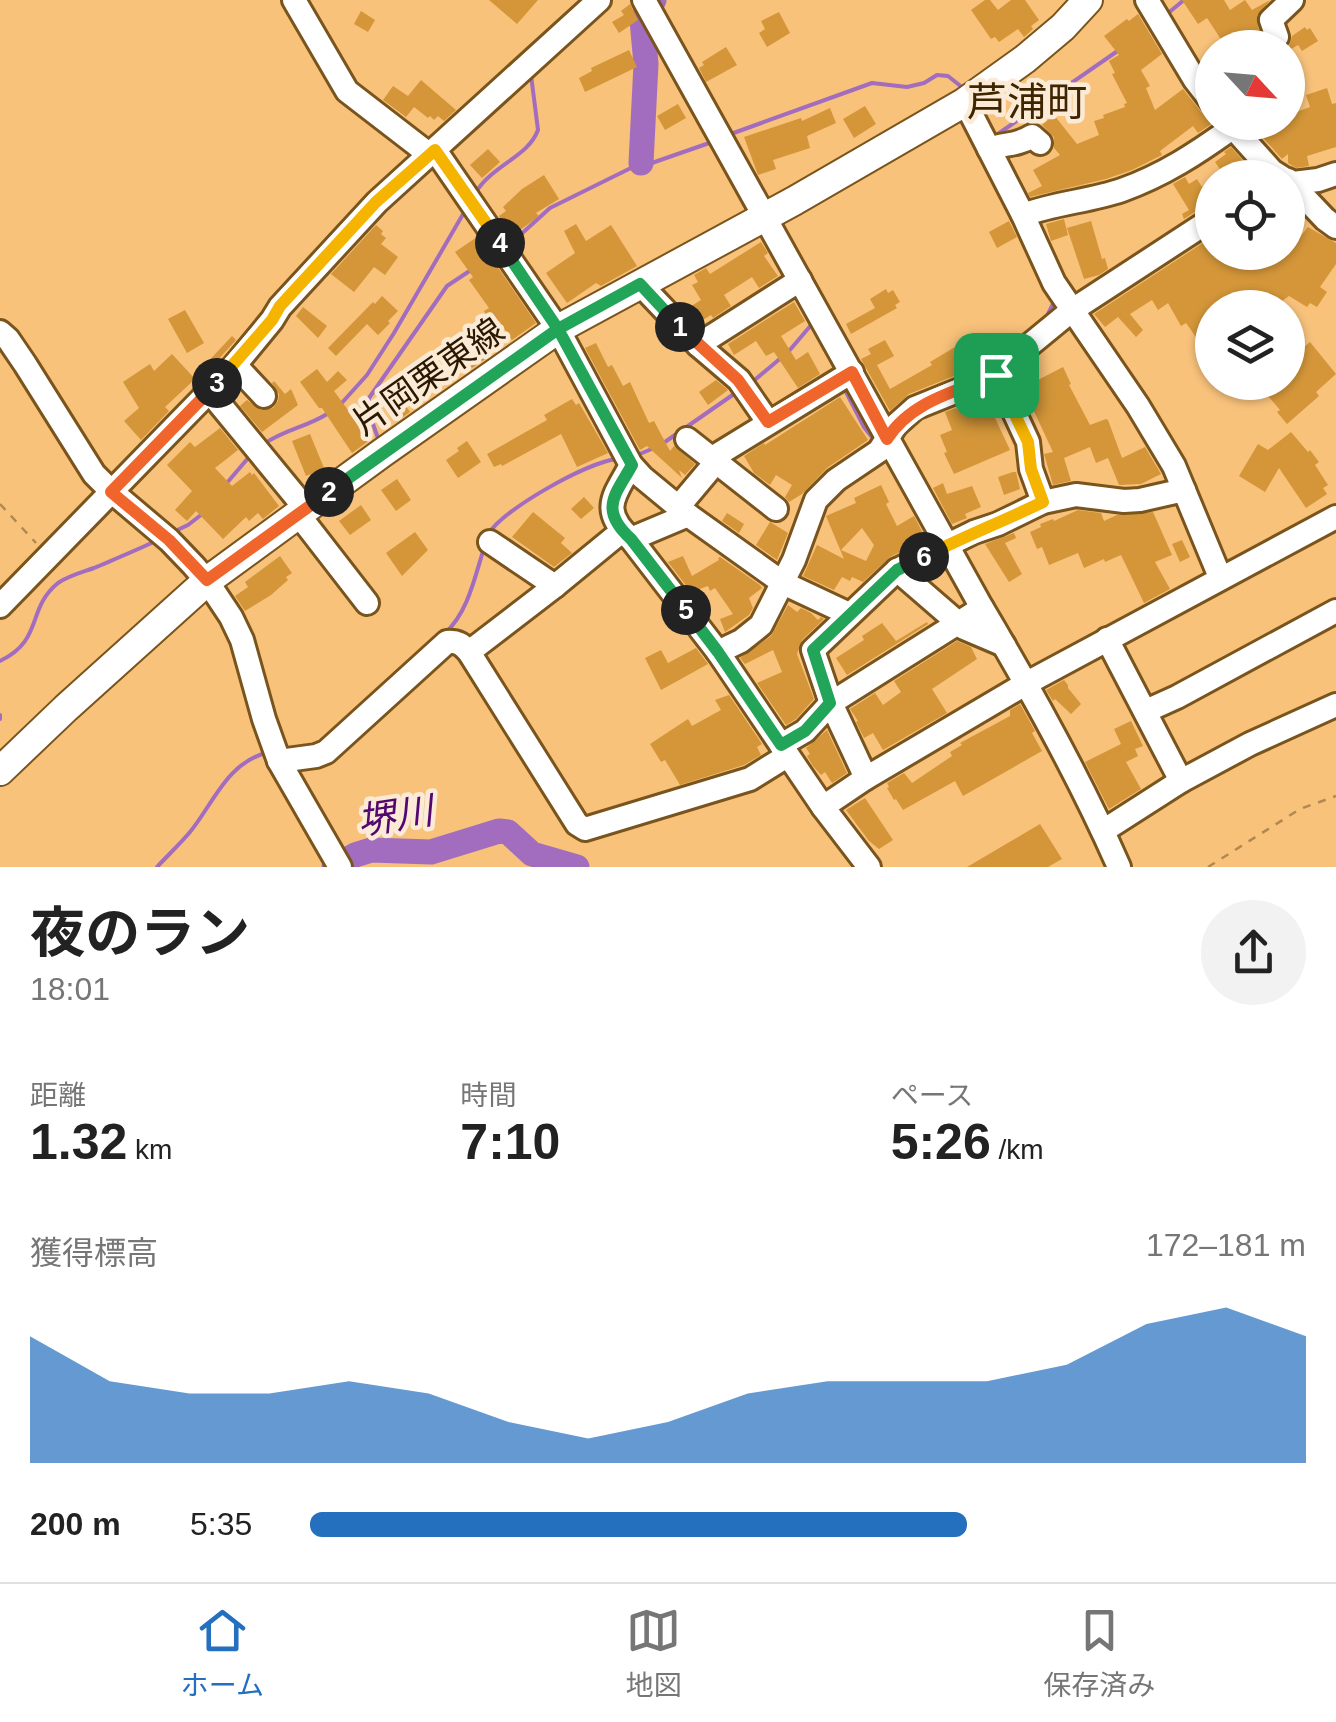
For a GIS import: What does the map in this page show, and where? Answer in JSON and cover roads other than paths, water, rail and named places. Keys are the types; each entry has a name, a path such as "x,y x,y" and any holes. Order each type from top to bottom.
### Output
{"main road":[{"name":"片岡栗東線","path":"0,771 207,580 558,329 965,102 1063,27 1088,0"}],"street":[{"path":"294,0 347,90 433,153 558,329 642,477 782,583 850,614"},
{"path":"0,606 235,364 280,306 376,202 599,0"},
{"path":"644,0 1027,683 1119,867"},
{"path":"1275,30 1271,20 1292,0"},
{"path":"1155,13 1195,64"},
{"path":"965,102 1017,182 1063,298 1174,466 1220,577"},
{"path":"993,148 1020,144 1032,136 1040,144"},
{"path":"1029,213 1088,200 1159,175 1183,163 1211,140"},
{"path":"1244,140 1263,160"},
{"path":"1305,179 1336,174"},
{"path":"1305,201 1336,227"},
{"path":"718,652 741,641 760,625 816,500 836,480 890,444 896,425 915,408 999,380 1026,348 1047,331 1063,298 1195,228"},
{"path":"698,345 800,280"},
{"path":"640,284 738,380 768,422"},
{"path":"0,332 25,364 94,474 169,540 207,580 231,617 242,640 277,755 336,860"},
{"path":"235,364 264,396"},
{"path":"469,652 627,535 684,511 714,460 768,422 852,372"},
{"path":"999,380 1028,442 1031,469 1043,502"},
{"path":"209,390 367,604"},
{"path":"687,438 776,509"},
{"path":"629,460 612,503 615,518 718,652 823,807 870,867"},
{"path":"866,778 830,703 813,650 897,570 1043,502 1076,495 1140,500 1184,490"},
{"path":"823,807 1027,683 1336,517"},
{"path":"490,542 556,586"},
{"path":"897,570 964,628 1004,645"},
{"path":"277,755 316,756 326,752 447,642 462,644 584,829 750,778 784,751 830,703 982,608"},
{"path":"1146,711 1336,611"},
{"path":"1107,639 1182,781"},
{"path":"1104,831 1182,781 1336,704"}],"waterway":[{"path":"641,163 646,64 642,20 654,0"},
{"path":"1167,14 1184,0"},
{"path":"995,136 1119,50"},
{"path":"476,192 527,147 538,130 531,75"},
{"path":"728,135 872,83 907,87 937,75 948,76 963,88"},
{"path":"508,246 550,208 641,163 649,164 715,141"},
{"path":"339,406 367,375 466,209"},
{"path":"379,441 368,410 369,398 447,286 471,270"},
{"path":"1045,320 1054,302"},
{"path":"789,351 812,324"},
{"path":"751,383 782,357"},
{"path":"845,390 875,441"},
{"path":"662,444 734,394"},
{"path":"264,444 327,414"},
{"path":"635,456 654,448"},
{"path":"226,484 249,457"},
{"path":"488,534 511,512 547,489 585,469 616,459"},
{"path":"171,533 201,515"},
{"path":"0,661 23,644 42,603 58,583 158,540"},
{"path":"445,633 465,605 484,548"},
{"path":"157,867 190,832 231,775 252,758 266,753"},
{"name":"堺川","path":"334,867 371,850 431,852 499,831 508,832 532,854 577,867"}],"district":[{"name":"芦浦町","path":"1027,102"}]}
